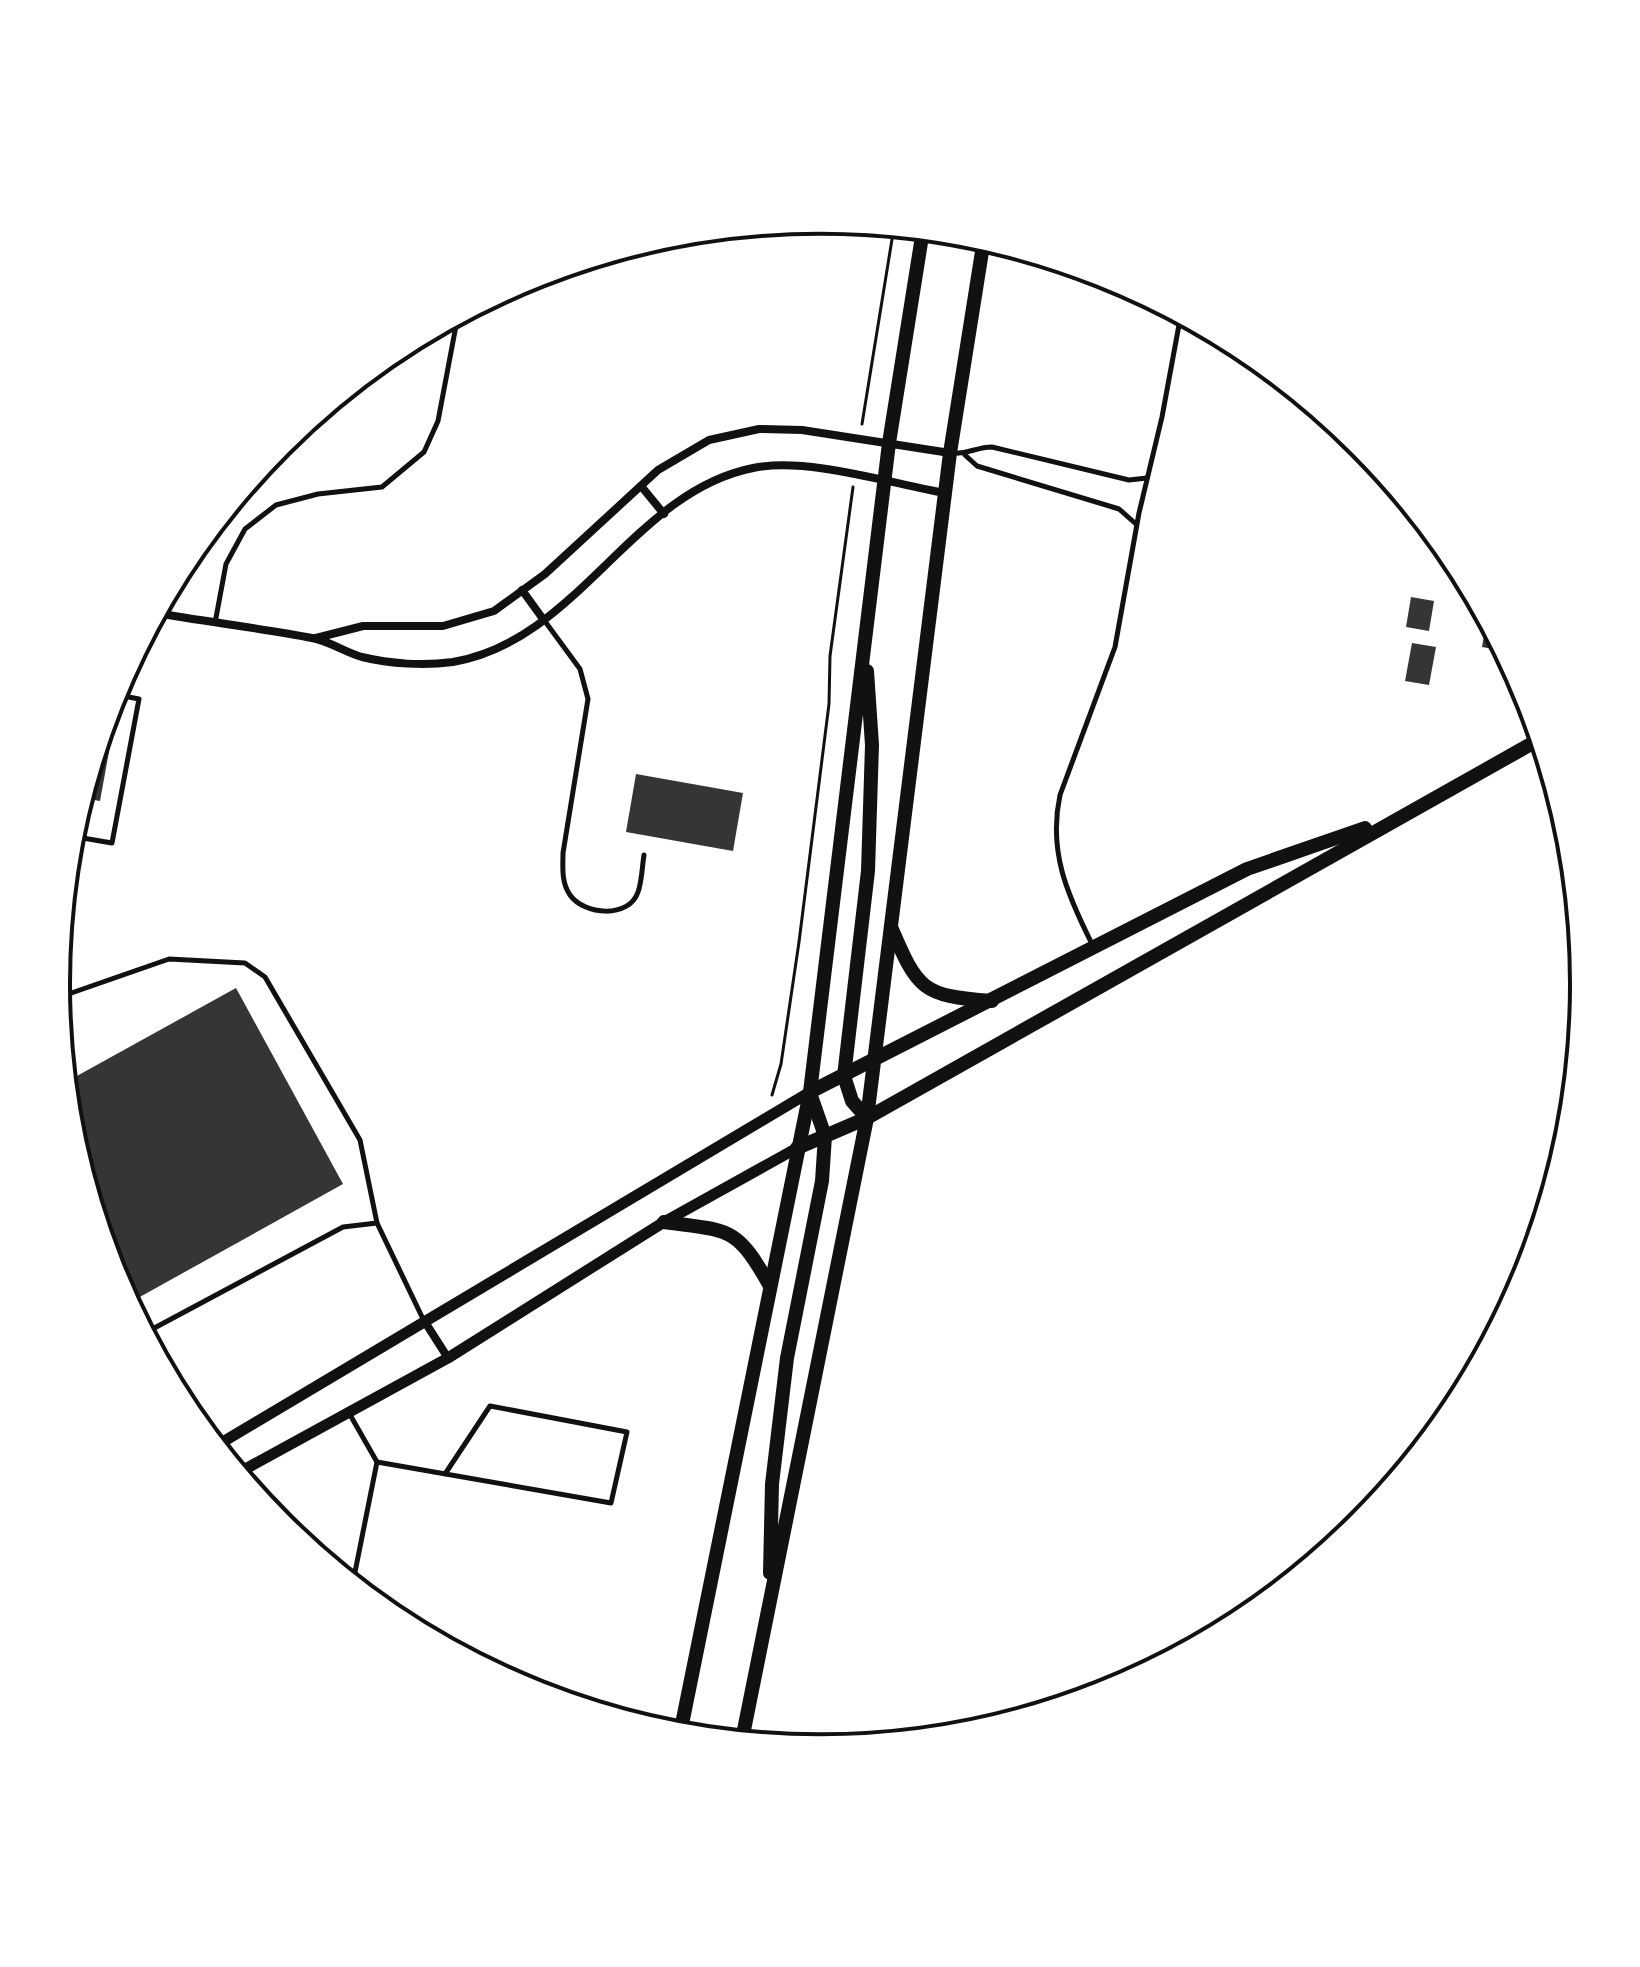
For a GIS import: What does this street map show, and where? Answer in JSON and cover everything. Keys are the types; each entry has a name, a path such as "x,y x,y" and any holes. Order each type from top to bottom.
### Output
{"main road":[{"path":"683,1720 810,1092 889,443 921,241"},
{"path":"744,1729 867,1118 945,493 958,454 982,252"},
{"path":"864,636 872,745 868,871 844,1076 852,1101 867,1118"},
{"path":"797,1148 867,1118 1531,744"},
{"path":"810,1092 1247,869 1396,818"},
{"path":"891,926 910,971 936,995 992,1001"},
{"path":"770,1606 772,1484 787,1358 822,1181 825,1136 810,1092"},
{"path":"664,1222 724,1230 738,1238 747,1246 770,1286"}],"street":[{"path":"315,638 363,626 443,626 469,621 494,611 658,470 709,440 759,429 802,430 958,454"},
{"path":"166,615 315,638 362,657 406,664 452,662 515,640 680,499 717,478 756,467 800,467 945,493"},
{"path":"641,486 664,514"},
{"path":"522,590 543,619"},
{"path":"225,1440 810,1092"},
{"path":"248,1468 448,1358 664,1222 797,1148"},
{"path":"425,1322 448,1358"}],"lane":[{"path":"1094,948 1065,890 1054,847 1055,819 1060,795 1115,647 1136,525 1179,325"},
{"path":"215,624 226,564 245,529 276,505 318,494 382,487 424,452 438,421 455,328"},
{"path":"958,454 980,447 992,447 1129,480 1147,478"},
{"path":"958,454 977,466 1119,509 1136,525"},
{"path":"543,619 580,669 588,699 563,853 563,878 570,896 584,907 621,911 629,907 638,893 644,855"},
{"path":"84,838 112,843 139,699 127,697"},
{"path":"70,993 169,959 245,963 265,977 360,1140 377,1223 425,1322"},
{"path":"154,1328 343,1227 377,1223"},
{"path":"377,1462 445,1474 611,1503 627,1432 490,1406 445,1474"},
{"path":"349,1412 377,1462 355,1572"}],"path":[{"path":"860,439 892,237"},
{"path":"772,1095 781,1064 799,942 829,704 830,656 855,477"}],"building":[{"path":"1411,597 1434,601 1429,631 1406,627"},
{"path":"1484,635 1491,649 1482,647"},
{"path":"1412,643 1436,647 1429,685 1405,681"},
{"path":"111,738 100,801 93,800"},
{"path":"636,774 743,793 733,851 626,832"},
{"path":"236,988 343,1184 139,1297 110,1225 96,1178 76,1077"}]}
